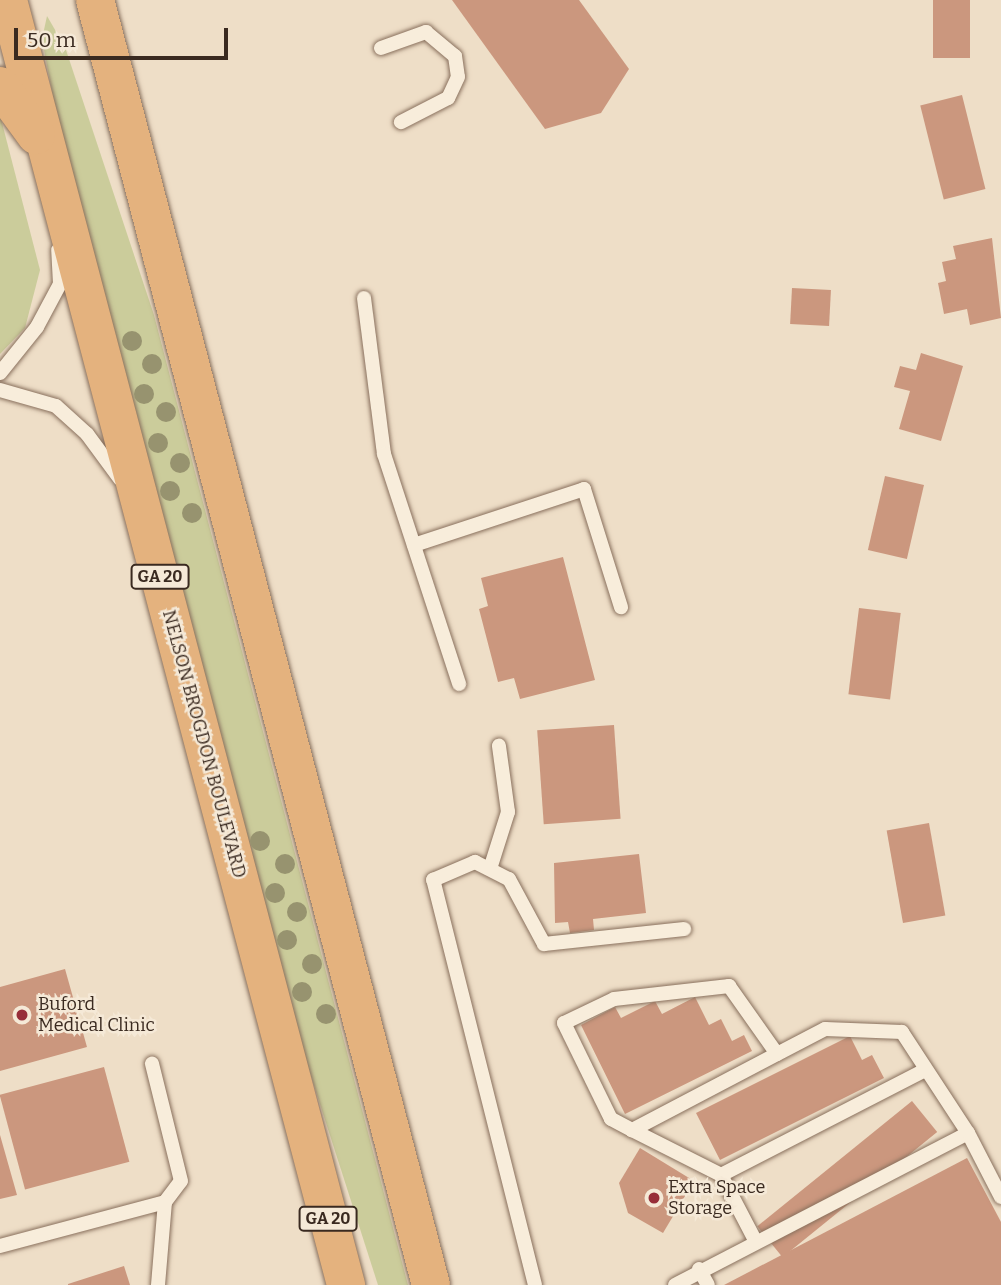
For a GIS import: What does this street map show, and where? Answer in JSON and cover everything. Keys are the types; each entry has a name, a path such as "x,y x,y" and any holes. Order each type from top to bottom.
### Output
{"highway":[{"name":"NELSON BROGDON BOULEVARD","path":"8,0 345,1285"},
{"path":"95,0 430,1285"},
{"path":"0,86 50,158"}],"lane":[{"path":"0,3 8,0"},
{"path":"381,48 426,32 456,56 458,77 448,98 401,122"},
{"path":"0,373 37,327 60,284 50,158"},
{"path":"364,298 384,454 459,684"},
{"path":"0,390 56,406 87,434 143,510"},
{"path":"414,545 584,489 621,607"},
{"path":"490,869 508,811 499,746"},
{"path":"535,1285 433,880 475,862 509,879 544,944 684,929"},
{"path":"755,1240 721,1175 611,1119 564,1023 614,999 729,986 777,1054"},
{"path":"632,1130 825,1029 902,1032 968,1133 1001,1196"},
{"path":"152,1064 181,1181 165,1202 158,1285"},
{"path":"721,1175 925,1070"},
{"path":"675,1285 699,1269 968,1133"},
{"path":"0,1246 165,1202"},
{"path":"699,1269 708,1285"}],"green space":[{"path":"47,16 65,47 154,315 408,1285 378,1285 276,967 55,108 42,39"},
{"path":"0,115 40,270 25,328 0,354"}],"building":[{"path":"452,0 579,0 629,69 601,113 545,129"},
{"path":"933,0 970,0 970,58 933,58"},
{"path":"962,95 985,189 944,200 920,105"},
{"path":"992,238 1001,318 970,325 967,309 944,314 938,283 946,281 942,262 956,259 953,246"},
{"path":"792,288 831,290 829,326 790,324"},
{"path":"921,353 963,366 941,441 899,429 910,391 894,387 900,366 916,370"},
{"path":"885,476 924,485 907,559 868,550"},
{"path":"563,557 595,680 520,699 514,678 498,682 479,609 488,606 481,578"},
{"path":"859,608 901,613 890,699 848,694"},
{"path":"614,725 621,819 544,824 537,730"},
{"path":"929,823 945,916 903,923 887,830"},
{"path":"639,854 646,913 593,919 594,930 570,933 568,922 555,923 554,863"},
{"path":"65,969 87,1047 0,1071 0,987"},
{"path":"695,997 709,1025 721,1019 732,1041 744,1035 752,1051 625,1114 581,1025 615,1007 621,1018 655,1001 662,1014"},
{"path":"850,1036 862,1060 872,1055 884,1078 720,1160 696,1113"},
{"path":"104,1067 129,1162 25,1190 0,1095"},
{"path":"912,1101 937,1132 783,1257 757,1226"},
{"path":"0,1135 17,1195 0,1199"},
{"name":"Extra Space Storage","path":"640,1148 694,1181 663,1233 628,1213 619,1183"},
{"path":"967,1158 1001,1222 1001,1285 724,1285"},
{"path":"124,1266 130,1285 68,1285 68,1284"}],"place":[{"name":"Buford Medical Clinic","path":"22,1015"},
{"name":"Extra Space Storage","path":"654,1198"}]}
